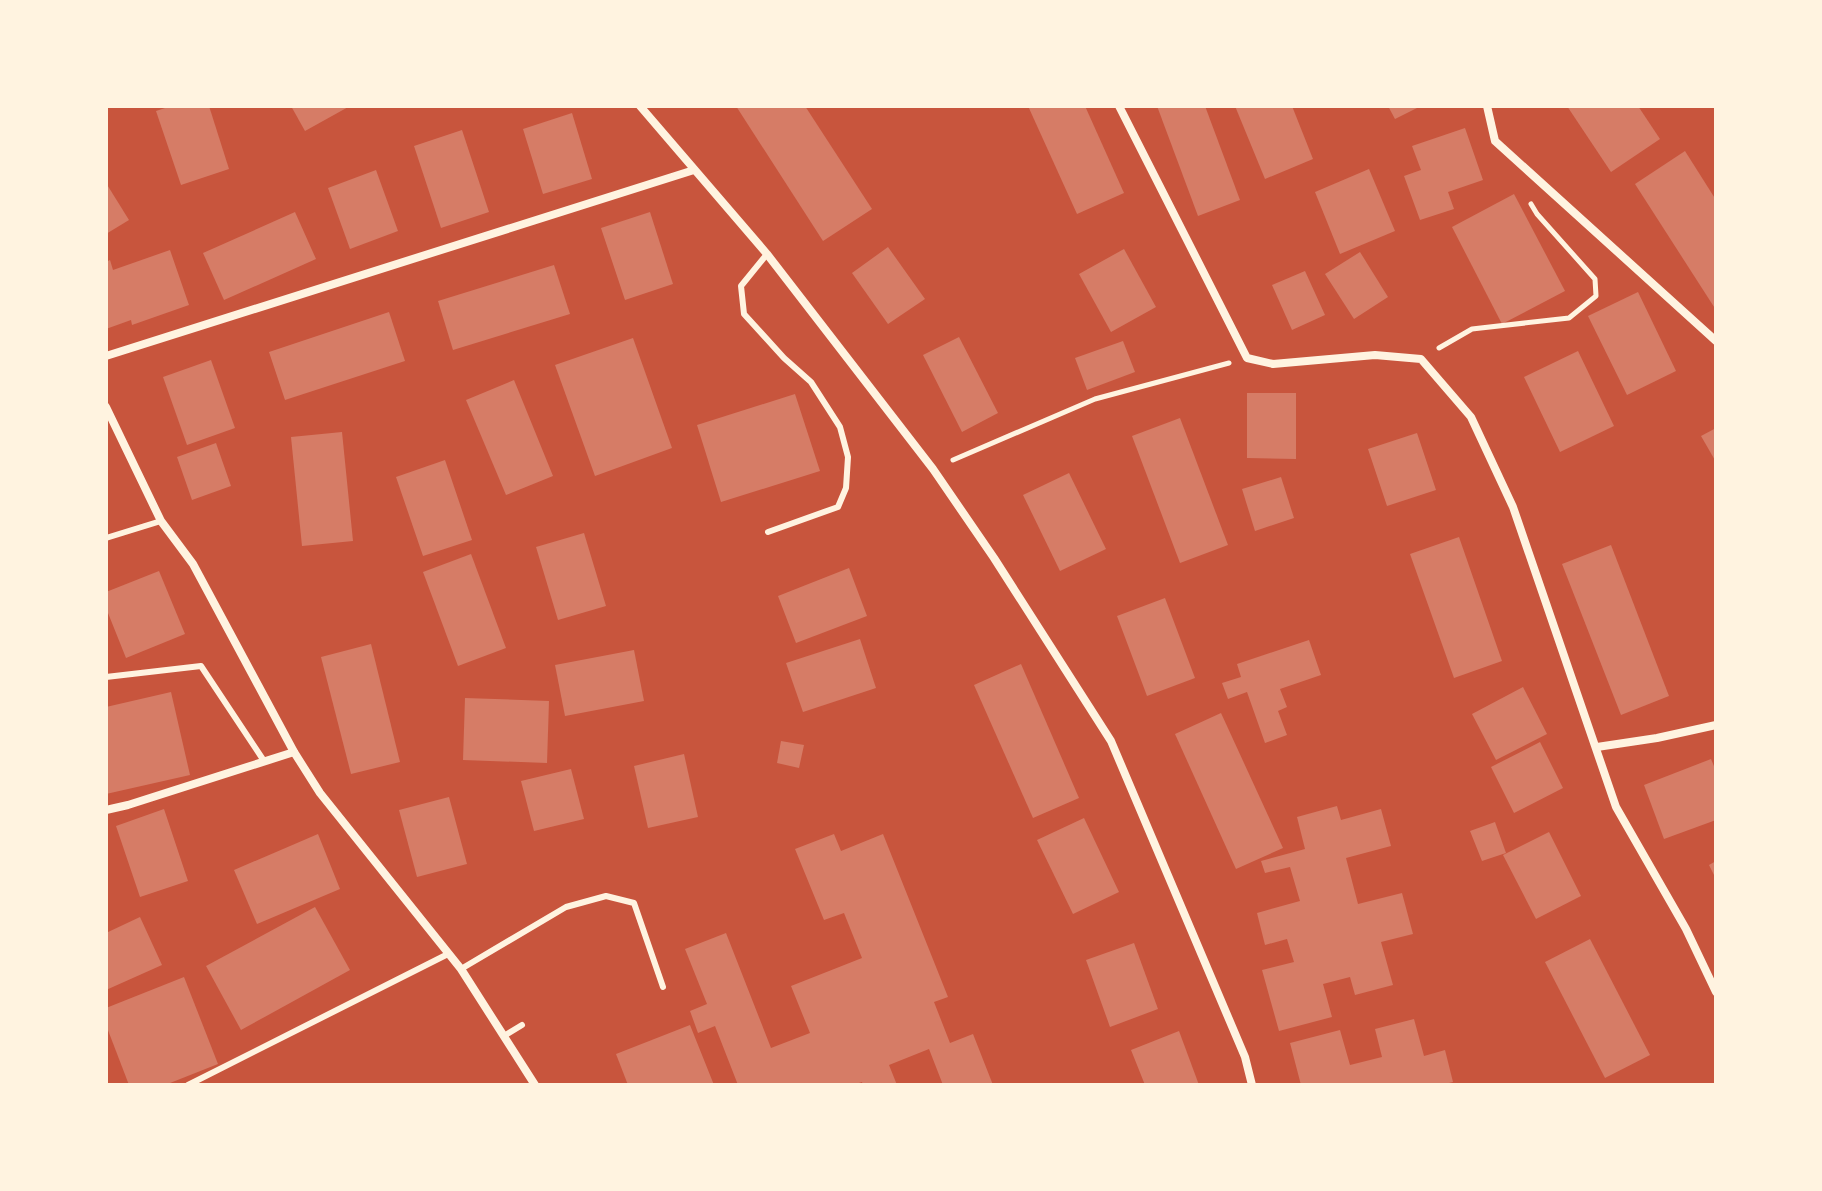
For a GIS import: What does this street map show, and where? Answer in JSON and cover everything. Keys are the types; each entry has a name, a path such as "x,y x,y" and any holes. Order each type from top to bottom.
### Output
{"street":[{"path":"640,106 767,254 933,469 1111,741 1245,1057 1252,1085"},
{"path":"1119,106 1247,358 1273,364 1375,355 1421,359 1471,417 1513,507 1616,807 1686,929 1716,992"},
{"path":"1487,106 1495,141 1716,341"},
{"path":"106,356 694,170"},
{"path":"106,407 161,521 193,564 294,752 320,793 461,969 535,1085"},
{"path":"1597,747 1716,725"},
{"path":"106,810 294,752"}],"lane":[{"path":"767,254 741,286 744,314 811,382 840,427 848,457 846,488 838,507 768,532"},
{"path":"106,538 161,521"},
{"path":"106,677 201,666 264,761"},
{"path":"461,969 566,907 606,896 634,903 663,987"},
{"path":"188,1085 448,954"},
{"path":"504,1036 522,1025"}],"path":[{"path":"1421,359 1472,329 1569,318 1596,296 1595,279 1537,214 1530,201"},
{"path":"933,469 1095,399 1247,358"}],"building":[{"path":"171,106 209,106 229,169 181,185 156,111"},
{"path":"291,106 350,106 305,131"},
{"path":"736,106 805,106 872,209 823,241"},
{"path":"1028,106 1085,106 1124,193 1077,214"},
{"path":"1157,106 1205,106 1240,200 1198,216"},
{"path":"1235,106 1292,106 1313,159 1265,179"},
{"path":"1388,106 1421,106 1395,119"},
{"path":"1567,106 1638,106 1660,139 1611,172"},
{"path":"572,113 592,179 543,194 523,129"},
{"path":"1465,128 1483,180 1448,192 1454,209 1420,220 1404,176 1421,170 1412,146"},
{"path":"462,130 489,212 441,228 414,146"},
{"path":"1685,151 1716,200 1716,310 1635,184"},
{"path":"1369,169 1395,231 1340,254 1315,192"},
{"path":"376,170 398,231 350,249 328,188"},
{"path":"106,183 129,220 106,234"},
{"path":"1514,194 1565,291 1502,324 1452,227"},
{"path":"295,212 316,259 224,300 203,253"},
{"path":"650,212 673,284 625,300 601,228"},
{"path":"888,247 925,299 888,324 852,273"},
{"path":"1124,249 1156,307 1111,332 1079,274"},
{"path":"170,250 189,305 132,325 131,320 106,329 106,262 110,260 113,270"},
{"path":"1360,252 1388,297 1354,319 1325,274"},
{"path":"554,265 570,314 453,350 438,301"},
{"path":"1305,271 1325,315 1292,330 1272,285"},
{"path":"1638,292 1676,371 1627,395 1588,316"},
{"path":"389,312 405,361 285,400 269,352"},
{"path":"959,337 998,413 962,432 923,355"},
{"path":"633,338 672,448 595,476 555,365"},
{"path":"1123,341 1135,372 1087,390 1075,358"},
{"path":"1578,351 1614,426 1560,452 1524,377"},
{"path":"211,360 235,428 187,445 163,377"},
{"path":"514,380 553,476 506,495 466,400"},
{"path":"1247,393 1296,393 1296,459 1247,458"},
{"path":"795,394 820,471 721,502 697,425"},
{"path":"1180,418 1228,545 1180,563 1132,436"},
{"path":"1716,428 1716,462 1701,436"},
{"path":"342,432 353,541 302,546 291,437"},
{"path":"1417,433 1436,490 1387,506 1368,449"},
{"path":"216,443 231,486 192,500 177,457"},
{"path":"445,460 472,540 423,556 396,477"},
{"path":"1069,473 1106,549 1060,571 1023,495"},
{"path":"1281,477 1294,518 1255,531 1242,489"},
{"path":"584,533 606,606 558,620 536,547"},
{"path":"1459,537 1502,661 1454,678 1410,554"},
{"path":"1611,545 1669,696 1621,715 1562,564"},
{"path":"471,554 506,648 458,666 423,572"},
{"path":"849,568 867,616 796,643 778,596"},
{"path":"159,571 185,634 126,658 106,608 106,592"},
{"path":"1165,598 1195,678 1147,696 1117,616"},
{"path":"860,639 876,688 803,712 786,663"},
{"path":"1309,640 1321,675 1280,689 1287,707 1278,711 1287,735 1265,743 1247,692 1228,699 1222,683 1241,677 1237,664"},
{"path":"371,644 400,762 351,774 321,657"},
{"path":"634,650 644,701 565,716 555,665"},
{"path":"1021,664 1079,798 1033,818 974,685"},
{"path":"1523,687 1547,734 1496,760 1472,714"},
{"path":"171,692 190,775 106,794 106,707"},
{"path":"465,698 549,701 547,763 463,760"},
{"path":"1221,713 1283,848 1236,869 1175,734"},
{"path":"781,741 804,745 799,768 777,763"},
{"path":"1540,742 1563,788 1514,813 1491,767"},
{"path":"684,754 698,817 648,828 634,766"},
{"path":"1711,759 1716,771 1716,820 1664,839 1644,785"},
{"path":"571,769 584,819 534,831 521,781"},
{"path":"449,797 467,864 417,877 399,810"},
{"path":"1337,806 1341,820 1381,809 1391,846 1346,858 1358,904 1402,893 1413,934 1381,942 1393,985 1355,995 1350,977 1323,984 1332,1017 1279,1031 1262,970 1294,962 1287,939 1265,945 1257,913 1300,901 1290,867 1265,873 1261,861 1305,849 1297,817"},
{"path":"164,809 188,881 140,897 116,826"},
{"path":"1084,818 1119,892 1073,914 1037,840"},
{"path":"1495,822 1506,853 1482,861 1470,831"},
{"path":"1549,832 1581,896 1536,919 1503,855"},
{"path":"318,834 340,889 257,924 234,870"},
{"path":"834,834 841,851 883,834 948,997 934,1002 950,1043 973,1034 993,1085 943,1085 929,1049 889,1065 897,1085 863,1085 862,1082 853,1085 738,1085 715,1026 698,1033 690,1011 707,1004 685,949 726,933 771,1048 810,1033 791,986 862,958 844,913 824,920 795,849"},
{"path":"1716,861 1716,879 1709,865"},
{"path":"315,907 350,970 241,1030 206,966"},
{"path":"140,917 162,965 106,990 106,933"},
{"path":"1590,939 1650,1055 1605,1078 1545,962"},
{"path":"1134,943 1158,1009 1110,1027 1086,960"},
{"path":"184,977 218,1064 165,1085 129,1085 106,1025 106,1008"},
{"path":"1414,1019 1424,1056 1445,1050 1453,1082 1441,1085 1301,1085 1290,1043 1340,1030 1350,1065 1382,1057 1375,1029"},
{"path":"690,1025 714,1085 628,1085 616,1054"},
{"path":"1179,1031 1199,1085 1145,1085 1131,1050"}]}
